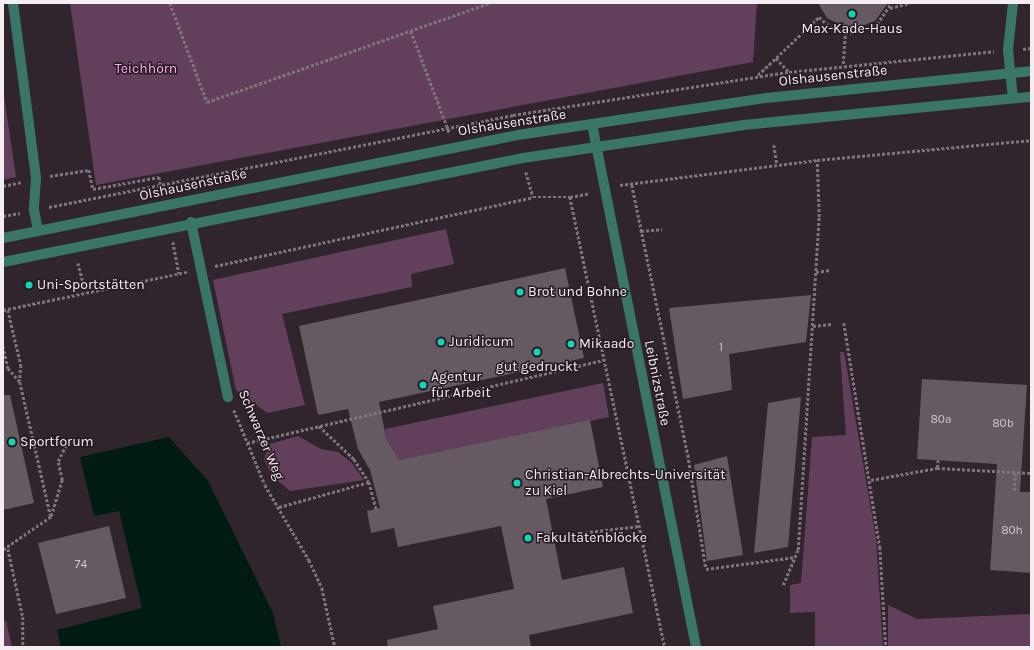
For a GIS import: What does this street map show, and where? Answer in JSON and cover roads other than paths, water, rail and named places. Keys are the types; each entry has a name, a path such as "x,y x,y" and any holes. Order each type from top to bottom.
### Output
{"street":[{"path":"13,3 36,178 34,210 38,230"},
{"path":"1013,3 1008,50 1013,98"},
{"name":"Olshausenstraße","path":"3,238 453,146 766,98 1031,71"},
{"path":"3,262 190,222 596,146 743,125 1031,97"},
{"name":"Leibnizstraße","path":"592,124 696,647"},
{"name":"Schwarzer Weg","path":"190,222 198,270 228,397"}],"place":[{"name":"Max-Kade-Haus","path":"852,14"},
{"name":"Uni-Sportstätten","path":"29,285"},
{"name":"Brot und Bohne","path":"520,292"},
{"name":"Juridicum","path":"441,342"},
{"name":"Mikaado","path":"571,344"},
{"name":"gut gedruckt","path":"537,352"},
{"name":"Agentur für Arbeit","path":"423,385"},
{"name":"Sportforum","path":"12,442"},
{"name":"Christian-Albrechts-Universität zu Kiel","path":"517,483"},
{"name":"Fakultätenblöcke","path":"528,538"}],"park label":[{"name":"Teichhörn","path":"146,69"}]}
